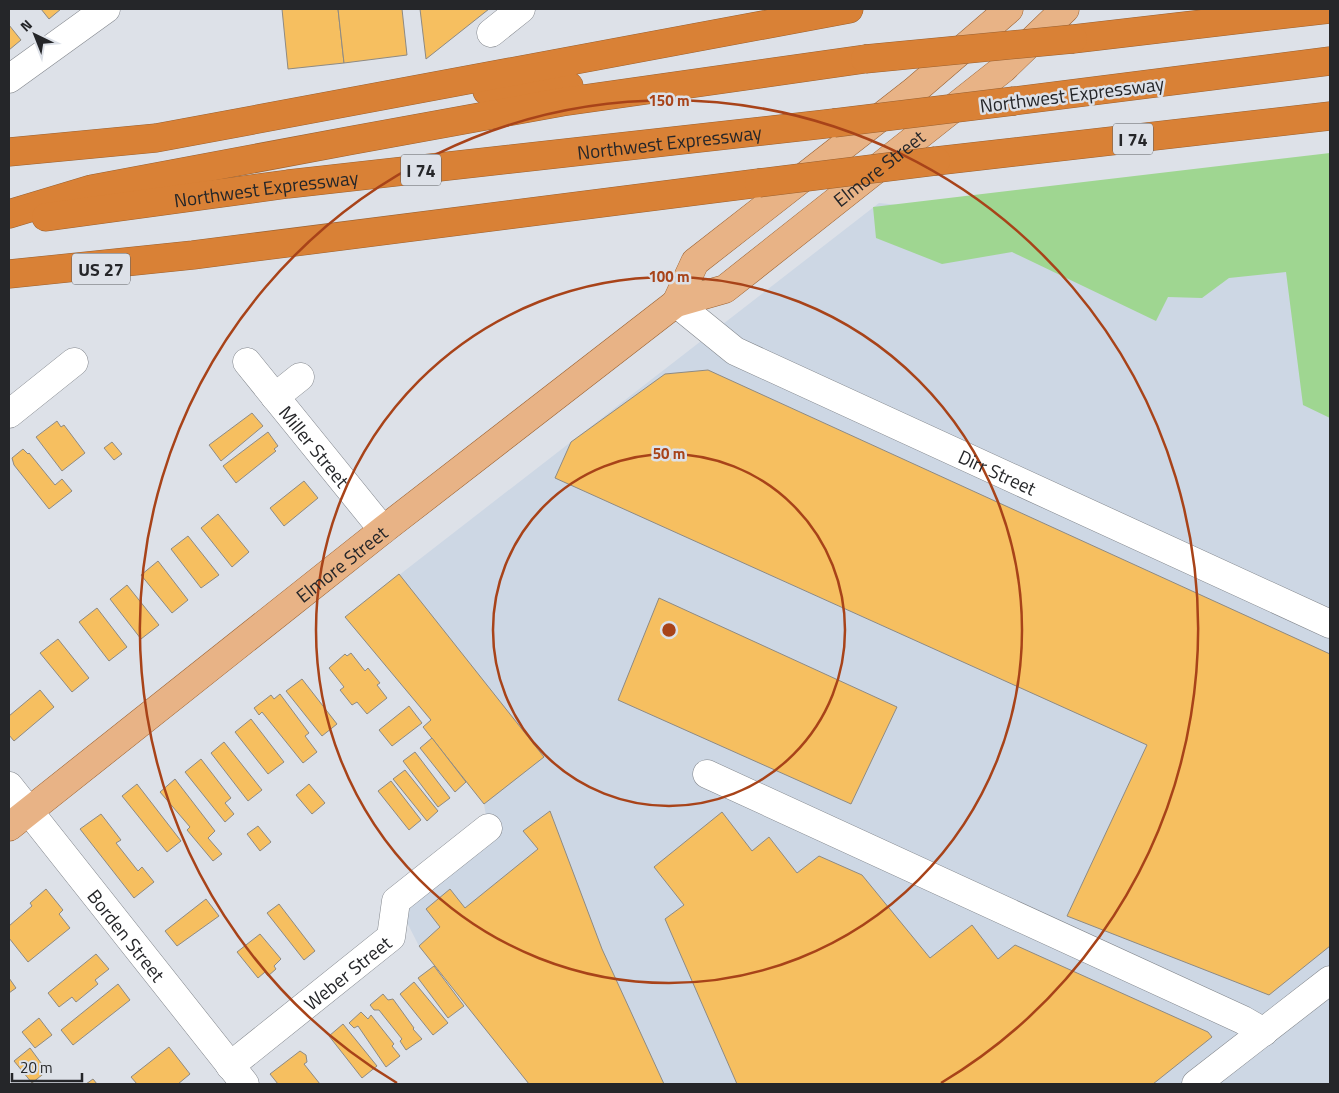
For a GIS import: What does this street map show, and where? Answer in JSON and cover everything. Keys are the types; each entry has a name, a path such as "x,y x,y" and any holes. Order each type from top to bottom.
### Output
{"highway":[{"path":"9,152 156,138 849,9"},
{"path":"9,214 92,189 562,102 865,59 1073,39 1330,10"},
{"name":"Northwest Expressway","path":"9,222 288,184 834,123 1330,61"},
{"path":"364,99 777,72"},
{"name":"I 74","path":"9,274 193,255 759,183 1330,116"},
{"name":"US 27","path":"9,284 193,255"}],"main road":[{"name":"Elmore Street","path":"676,303 695,262 914,91 1009,9"},
{"name":"Elmore Street","path":"19,819 383,530 676,303 725,289 1003,69 1065,9"}],"street":[{"path":"9,79 106,9"},
{"path":"491,33 521,9"},
{"name":"Dirr Street","path":"676,303 735,351 1330,624"},
{"path":"9,414 74,362"},
{"name":"Miller Street","path":"247,362 383,530"},
{"path":"276,397 300,377"},
{"path":"707,774 1234,1016 1264,1032"},
{"name":"Borden Street","path":"9,786 19,819 238,1075"},
{"name":"Weber Street","path":"238,1075 391,937 396,901 488,828"},
{"path":"1196,1084 1264,1032 1327,988"}],"shaded area":[{"path":"879,203 1330,250 1330,1084 529,1084 419,946 396,901 488,828 484,804 423,727 430,720 345,617"}],"green space":[{"path":"1330,153 1330,418 1303,405 1286,272 1229,278 1202,298 1168,297 1156,321 1012,252 942,264 876,238 873,207"}],"building":[{"path":"41,9 61,9 49,19"},
{"path":"282,9 338,9 344,63 288,69"},
{"path":"338,9 402,9 407,55 344,63"},
{"path":"420,9 489,9 426,59"},
{"path":"9,25 21,40 9,50"},
{"path":"708,370 1330,654 1330,946 1269,995 1067,916 1147,745 555,478 571,442 665,374"},
{"path":"252,413 263,426 221,461 209,445"},
{"path":"57,421 61,427 64,425 85,453 62,471 36,437"},
{"path":"268,432 278,446 274,449 276,451 236,483 223,466"},
{"path":"112,442 122,454 114,460 104,448"},
{"path":"23,449 29,453 55,485 62,479 72,491 49,509 14,465 12,458"},
{"path":"304,481 318,498 284,526 270,508"},
{"path":"218,514 249,552 232,567 201,528"},
{"path":"188,536 219,575 201,588 171,549"},
{"path":"158,561 188,600 172,613 141,575"},
{"path":"399,574 544,757 484,804 423,727 431,720 345,617"},
{"path":"127,585 159,625 141,639 110,599"},
{"path":"659,598 897,707 851,804 618,700"},
{"path":"97,608 127,647 109,661 79,622"},
{"path":"58,639 89,678 72,692 40,653"},
{"path":"351,653 365,671 368,668 380,683 377,685 387,698 367,714 357,702 352,705 340,690 344,687 329,668 345,654 347,656"},
{"path":"302,679 337,724 322,736 286,691"},
{"path":"40,690 54,707 14,741 9,735 9,716"},
{"path":"280,694 309,733 305,736 317,752 303,763 262,712 259,715 254,708 271,695 274,699"},
{"path":"409,706 422,723 392,746 379,730"},
{"path":"251,719 284,762 268,774 235,732"},
{"path":"432,738 466,782 455,792 420,748"},
{"path":"224,742 262,790 248,801 211,753"},
{"path":"415,752 450,798 438,807 403,761"},
{"path":"201,759 231,798 225,803 234,814 225,822 185,772"},
{"path":"405,770 438,811 427,821 393,779"},
{"path":"175,779 215,831 208,838 222,854 213,861 187,830 190,827 160,792"},
{"path":"391,781 421,820 409,830 378,791"},
{"path":"137,784 181,841 167,852 122,796"},
{"path":"309,784 325,803 312,814 296,795"},
{"path":"550,811 602,949 664,1084 529,1084 419,946 440,927 426,909 450,889 465,908 538,849 523,831"},
{"path":"722,812 752,851 769,837 797,873 819,856 862,875 930,958 972,925 998,959 1015,945 1208,1032 1212,1037 1153,1084 737,1084 665,919 684,905 654,867"},
{"path":"101,814 121,840 116,843 138,871 142,867 154,882 134,898 80,829"},
{"path":"258,826 271,842 260,851 247,834"},
{"path":"46,889 63,910 59,914 70,928 28,962 9,938 9,926 32,906 30,903"},
{"path":"206,899 219,916 177,946 165,931"},
{"path":"279,904 315,951 304,960 267,913"},
{"path":"260,934 281,959 274,966 276,969 268,976 265,972 258,978 237,952"},
{"path":"96,954 109,969 95,980 98,984 76,1002 72,997 59,1007 48,993"},
{"path":"434,966 464,1006 448,1018 418,978"},
{"path":"9,978 16,988 9,993"},
{"path":"414,982 448,1023 433,1035 400,994"},
{"path":"118,984 130,1000 73,1045 61,1030"},
{"path":"383,994 388,1000 393,999 422,1039 406,1050 400,1041 402,1039 379,1010 374,1010 370,1005"},
{"path":"361,1012 368,1019 371,1015 394,1044 392,1046 400,1056 386,1067 358,1026 354,1028 349,1023"},
{"path":"39,1018 52,1035 35,1048 22,1032"},
{"path":"343,1024 377,1066 362,1078 329,1036"},
{"path":"169,1047 190,1074 178,1084 137,1084 131,1077"},
{"path":"30,1048 47,1071 32,1083 14,1061"},
{"path":"300,1051 306,1055 307,1062 304,1064 320,1084 278,1084 270,1074"},
{"path":"93,1079 97,1084 86,1084"}]}
